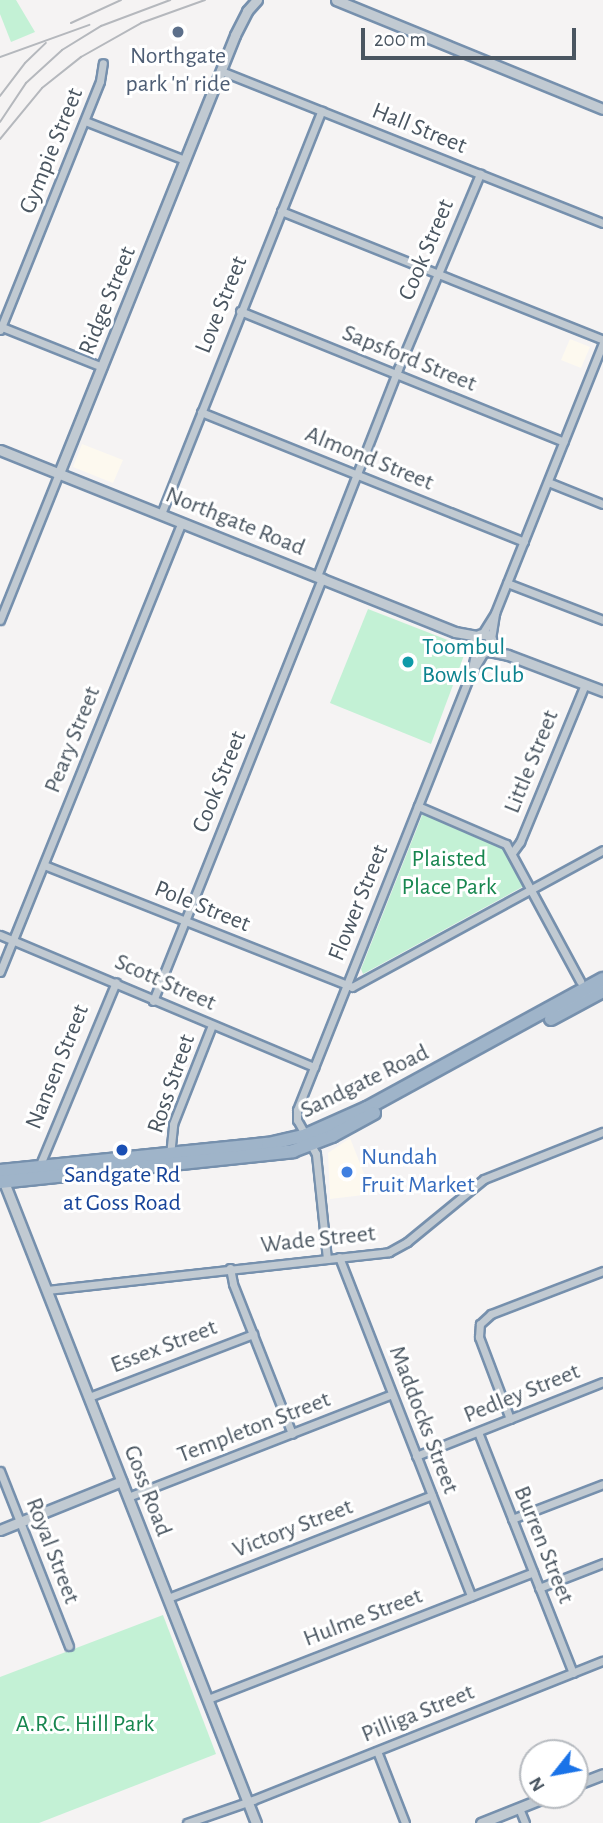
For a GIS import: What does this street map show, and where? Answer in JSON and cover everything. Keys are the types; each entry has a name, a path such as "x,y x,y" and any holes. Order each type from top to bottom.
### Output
{"highway":[{"name":"Sandgate Road","path":"1,1177 39,1167 309,1140 603,979"},
{"name":"Sandgate Road","path":"1,1177 274,1154 309,1140 603,991"}],"street":[{"name":"Ridge Street","path":"0,620 221,71 244,16 257,0"},
{"path":"336,0 603,109"},
{"name":"Gympie Street","path":"1,328 85,121 100,81 103,63"},
{"name":"Hall Street","path":"221,71 603,223"},
{"name":"Love Street","path":"161,514 321,111"},
{"path":"85,121 185,160"},
{"name":"Cook Street","path":"153,1001 396,375 480,174"},
{"path":"281,211 603,341"},
{"name":"Sapsford Street","path":"240,311 564,442"},
{"path":"1,328 102,367"},
{"name":"Flower Street","path":"309,1140 296,1113 507,583 599,362 603,341"},
{"name":"Almond Street","path":"201,412 524,542"},
{"name":"Northgate Road","path":"0,450 603,691"},
{"path":"548,482 603,504"},
{"name":"Peary Street","path":"0,972 181,522"},
{"path":"507,583 603,620"},
{"name":"Little Street","path":"512,853 520,842 585,684"},
{"path":"418,806 498,838 512,853 580,981"},
{"path":"346,986 355,986 533,891 603,850"},
{"name":"Pole Street","path":"44,865 346,986"},
{"name":"Scott Street","path":"0,935 314,1067"},
{"name":"Nansen Street","path":"39,1167 116,982"},
{"name":"Ross Street","path":"170,1155 173,1124 212,1026"},
{"name":"Wade Street","path":"47,1290 395,1250 484,1179 603,1132"},
{"path":"309,1140 327,1259"},
{"name":"Goss Road","path":"1,1177 256,1823"},
{"name":"Maddocks Street","path":"339,1257 471,1596"},
{"path":"230,1268 233,1284 292,1434"},
{"path":"510,1419 479,1337 480,1324 492,1314 603,1271"},
{"name":"Essex Street","path":"89,1397 253,1334"},
{"name":"Pedley Street","path":"416,1456 603,1382"},
{"name":"Templeton Street","path":"128,1497 392,1394"},
{"name":"Burren Street","path":"478,1432 573,1673"},
{"name":"Royal Street","path":"0,1471 69,1646"},
{"path":"0,1530 122,1481"},
{"path":"512,1519 603,1484"},
{"name":"Victory Street","path":"168,1598 432,1495"},
{"path":"539,1588 603,1563"},
{"name":"Hulme Street","path":"208,1699 533,1572"},
{"name":"Pilliga Street","path":"187,1823 603,1661"},
{"path":"377,1751 405,1823"},
{"path":"481,1823 519,1808"}],"shaded area":[{"path":"570,339 590,347 581,368 561,360"},
{"path":"82,444 123,460 113,483 73,467"},
{"path":"350,1138 372,1194 330,1199 328,1153"}],"green space":[{"path":"0,0 16,0 35,32 11,42 0,14"},
{"path":"368,609 463,646 466,650 431,744 330,703"},
{"name":"Plaisted Place Park","path":"423,813 502,843 524,886 363,974 361,969"},
{"name":"A.R.C. Hill Park","path":"163,1615 216,1754 39,1823 0,1823 0,1677"}],"railway":[{"path":"71,23 121,0"},
{"path":"0,122 26,83 62,50 101,26 170,0"},
{"path":"0,139 42,88 81,57 141,23 205,0"},
{"path":"0,57 89,25"},
{"path":"0,96 25,63 46,43"}],"place":[{"name":"Northgate park 'n' ride","path":"178,32"},
{"name":"Toombul Bowls Club","path":"408,662"},
{"name":"Sandgate Rd at Goss Road","path":"122,1150"},
{"name":"Nundah Fruit Market","path":"347,1172"}]}
